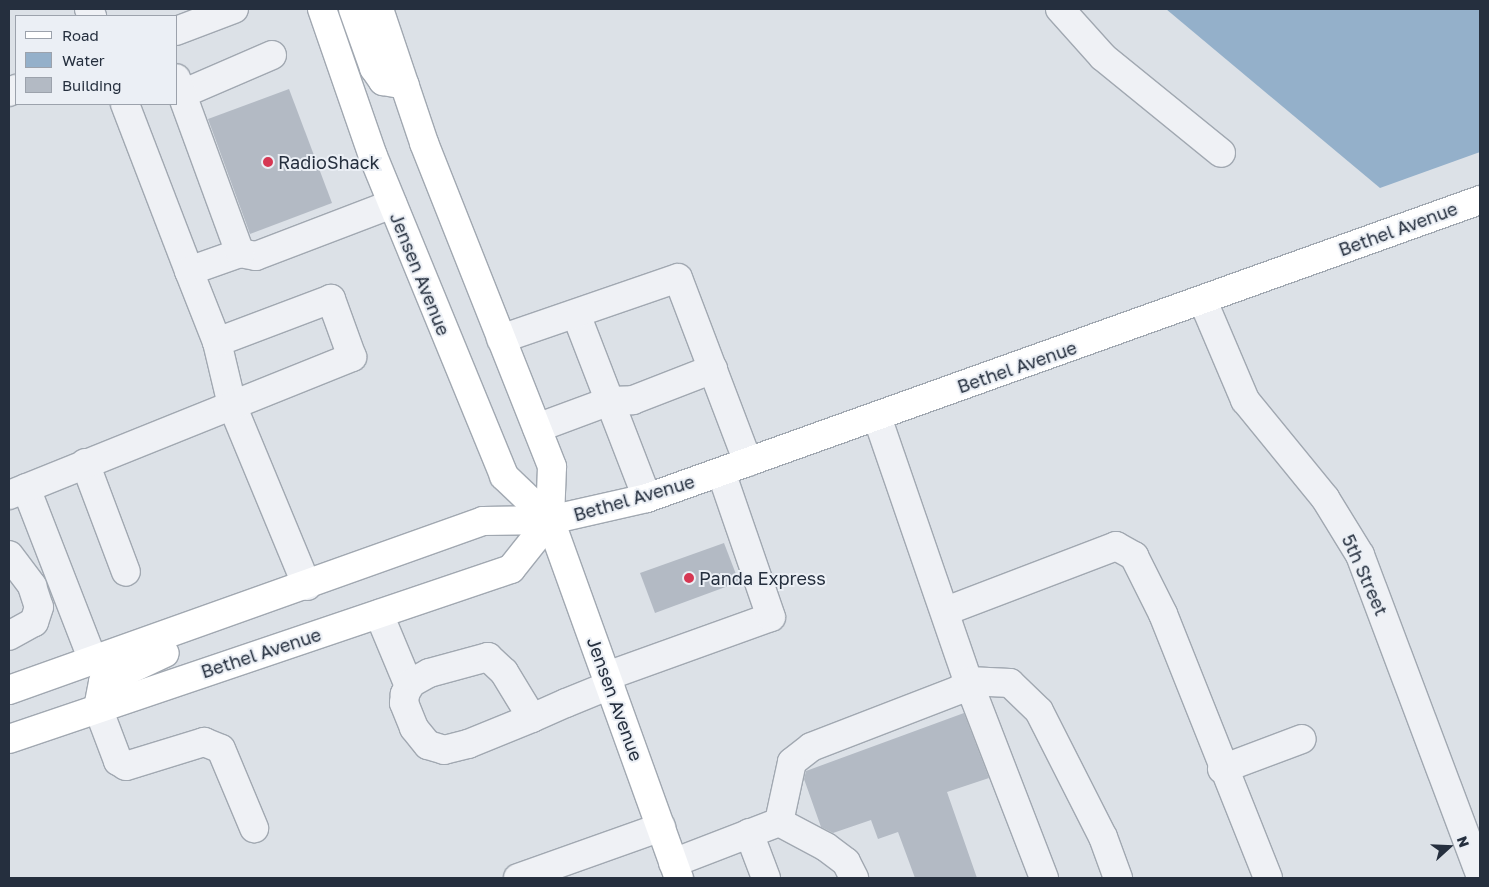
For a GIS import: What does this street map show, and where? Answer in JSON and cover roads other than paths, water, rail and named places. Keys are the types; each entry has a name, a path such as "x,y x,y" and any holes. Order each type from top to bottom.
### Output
{"main road":[{"name":"Jensen Avenue","path":"322,9 392,204 504,476 550,520"},
{"path":"353,9 374,68 383,81 405,85"},
{"name":"Jensen Avenue","path":"379,9 405,85 501,339 552,467 550,520 676,871"},
{"name":"Bethel Avenue","path":"9,690 307,586 483,521 550,520 647,498 1203,301 1480,200"},
{"name":"Bethel Avenue","path":"9,739 511,569 550,520"},
{"path":"98,708 103,682 164,653 218,616"}],"street":[{"path":"178,29 234,9"},
{"path":"1060,9 1103,57 1221,153"},
{"path":"240,253 179,86 272,55"},
{"path":"124,105 217,342 232,405 307,586"},
{"path":"189,271 240,253 256,256 392,204"},
{"path":"501,339 678,278 748,462"},
{"path":"93,661 17,491 352,357 330,300 217,342"},
{"name":"5th Street","path":"1203,301 1245,400 1325,498 1360,555 1480,875"},
{"path":"576,314 647,498"},
{"path":"537,428 610,402 633,400 713,369"},
{"path":"877,416 946,610 968,680 1044,878"},
{"path":"85,464 126,572"},
{"path":"380,614 409,686 404,703 414,728 433,748 456,749 532,718 609,681 771,617 721,472"},
{"path":"946,610 1116,546 1134,556 1163,614 1222,769 1268,878"},
{"path":"9,555 32,586 39,607 34,622 9,636"},
{"path":"409,686 429,673 488,657 504,672 532,718"},
{"path":"779,822 792,762 811,747 958,690 968,680 1010,683 1040,712 1103,837 1118,878"},
{"path":"98,708 118,761 126,766 204,742 221,749 254,828"},
{"path":"1222,769 1302,739"},
{"path":"676,871 750,833 779,822 826,847 846,862 854,878"},
{"path":"518,878 661,827"},
{"path":"750,833 766,878"}],"water":[{"path":"1166,9 1480,9 1480,152 1380,188"}],"place":[{"name":"RadioShack","path":"268,162"},
{"name":"Panda Express","path":"689,578"}]}
